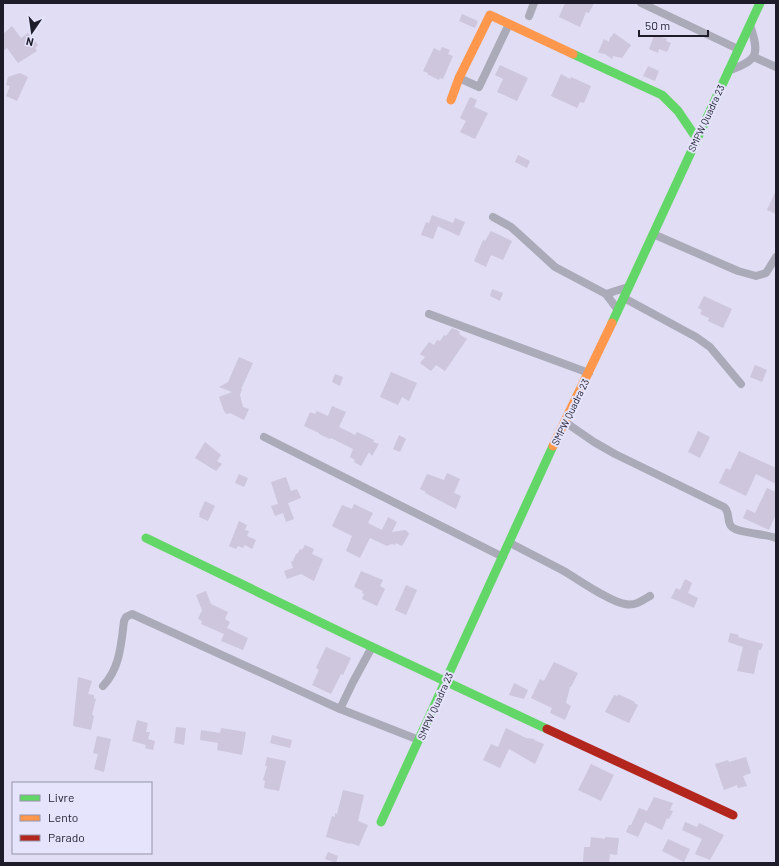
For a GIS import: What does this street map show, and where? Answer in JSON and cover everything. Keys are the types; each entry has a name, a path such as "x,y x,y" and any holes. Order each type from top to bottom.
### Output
{"street":[{"path":"529,16 534,3"},
{"path":"641,3 738,49"},
{"name":"SMPW Quadra 23","path":"381,822 420,740 552,448 589,373 760,3"},
{"path":"451,100 459,78 490,15 662,94 678,111 696,139"},
{"path":"459,78 479,87 509,24"},
{"path":"728,71 748,63 754,57 756,42 750,24"},
{"path":"754,57 776,67"},
{"path":"493,218 510,227 555,267 606,294 618,310"},
{"path":"653,234 738,271 756,276 766,273 776,257"},
{"path":"606,294 628,287"},
{"path":"624,298 696,337 710,347 741,384"},
{"path":"429,314 589,373"},
{"path":"565,422 601,446 724,507 727,510 729,524 734,529 776,538"},
{"path":"264,436 503,557"},
{"path":"146,538 497,706 733,815"},
{"path":"510,542 533,556 625,604 634,604 650,596"},
{"path":"103,686 110,678 114,670 118,657 124,621 126,617 132,614 340,709 420,740"},
{"path":"340,709 372,647"}],"building":[{"path":"565,3 594,3 589,13 586,12 580,27 559,17"},
{"path":"462,14 478,21 475,28 459,21"},
{"path":"12,26 21,38 28,33 38,45 35,48 37,51 18,63 7,48 3,51 3,34"},
{"path":"614,33 631,45 622,58 613,56 612,59 605,54 598,53 604,39 609,42 610,37"},
{"path":"657,35 667,39 666,41 671,43 667,52 659,49 658,53 649,49 654,36 656,37"},
{"path":"442,47 450,50 448,54 453,56 443,79 440,78 439,80 423,71 434,48 440,51"},
{"path":"500,65 528,78 517,101 497,92 503,79 495,75"},
{"path":"648,66 659,71 655,81 643,76"},
{"path":"20,73 28,77 17,101 6,96 10,86 6,85 8,77"},
{"path":"561,74 570,79 571,77 591,86 584,103 580,102 577,108 551,96"},
{"path":"470,97 477,100 474,107 488,113 475,139 460,132 466,121 460,118"},
{"path":"518,155 530,161 527,168 515,162"},
{"path":"776,190 776,214 767,210"},
{"path":"432,215 453,223 455,218 465,222 459,236 438,226 433,239 421,235 426,222 429,223"},
{"path":"491,231 512,241 503,260 491,255 486,267 474,261 483,240 485,241"},
{"path":"492,289 503,293 500,301 490,296"},
{"path":"704,296 732,309 723,328 708,321 709,318 700,314 702,310 698,308"},
{"path":"452,328 460,332 459,334 467,339 445,371 436,365 431,371 420,363 425,357 420,354 429,342 434,345 437,340 440,341 444,335 446,336"},
{"path":"239,357 253,363 241,389 240,395 243,407 249,409 244,420 230,413 226,414 219,397 232,392 219,387 228,382"},
{"path":"755,365 767,370 762,382 750,377"},
{"path":"391,372 417,383 409,401 402,397 398,405 380,397"},
{"path":"335,374 343,377 340,386 332,382"},
{"path":"332,406 346,412 339,427 355,435 357,432 379,444 372,456 369,452 361,466 354,462 355,460 350,457 353,449 304,426 310,412 315,414 317,411 328,416"},
{"path":"698,431 710,437 700,458 688,452"},
{"path":"399,435 406,439 400,452 393,449"},
{"path":"205,442 221,455 217,461 222,464 216,471 195,458"},
{"path":"739,451 776,468 776,484 756,474 746,496 719,483 726,468 730,470"},
{"path":"447,473 460,479 454,493 461,496 456,509 420,489 427,474 444,480"},
{"path":"239,474 248,478 244,487 235,483"},
{"path":"286,477 291,491 297,489 301,498 288,503 294,519 286,522 283,513 275,516 271,506 278,504 271,482"},
{"path":"767,488 776,492 776,514 769,530 743,518 747,509 755,513"},
{"path":"205,501 215,506 208,521 199,517"},
{"path":"354,504 373,513 368,523 382,530 388,517 397,522 392,532 405,530 409,534 402,546 396,543 395,545 392,544 387,546 370,538 360,558 346,551 352,536 332,526 342,505 352,509"},
{"path":"239,521 247,525 245,530 249,531 247,536 256,540 252,549 245,545 243,548 238,546 236,549 229,546"},
{"path":"305,545 314,549 312,554 323,559 314,581 301,574 287,579 284,571 293,568 291,562 300,549 302,550"},
{"path":"361,571 383,580 380,586 385,589 377,606 362,599 364,594 362,593 363,591 354,587"},
{"path":"685,579 692,583 688,593 698,598 694,608 671,598 676,588 680,590"},
{"path":"406,585 417,590 406,615 395,610"},
{"path":"206,591 211,604 228,612 225,619 230,622 227,628 248,638 243,650 221,641 224,634 201,624 202,621 198,619 202,610 196,595"},
{"path":"730,633 739,635 738,637 763,644 761,650 759,650 754,674 737,671 743,647 728,642"},
{"path":"326,647 351,658 343,675 341,674 331,694 312,685 319,670 316,668"},
{"path":"554,662 578,673 570,687 566,703 571,706 565,720 550,713 552,708 531,698 540,679 544,681"},
{"path":"78,677 92,681 88,694 94,695 94,698 96,699 92,715 94,716 91,730 73,726"},
{"path":"514,683 528,690 524,699 509,695"},
{"path":"618,694 638,705 629,723 605,712 614,695 618,696"},
{"path":"137,720 148,723 146,732 150,732 148,739 155,741 153,750 145,748 146,745 132,741"},
{"path":"176,727 186,728 184,745 174,743"},
{"path":"221,728 246,732 242,755 217,750 218,743 200,740 201,730 220,733"},
{"path":"506,728 526,738 535,739 534,740 544,744 535,764 509,749 500,768 483,760 491,744 498,747"},
{"path":"272,735 292,740 290,748 270,743"},
{"path":"97,736 111,739 104,772 94,769 98,754 93,753"},
{"path":"267,757 286,761 279,791 264,788 265,781 263,780 267,766 265,766"},
{"path":"746,757 751,773 743,776 747,786 738,788 737,785 724,790 715,764"},
{"path":"591,764 614,775 601,801 578,790"},
{"path":"343,790 364,795 358,821 368,825 359,846 326,837 332,816 335,817 335,813 337,814"},
{"path":"654,797 673,803 670,810 673,811 669,819 667,818 662,830 645,822 638,837 626,832 639,808 647,811"},
{"path":"685,822 697,827 699,823 724,835 710,860 695,854 702,839 682,830"},
{"path":"591,837 605,839 605,837 619,838 617,855 610,854 609,863 583,863 584,847 590,847"},
{"path":"668,839 690,849 684,862 662,851"},
{"path":"328,852 338,856 336,863 325,859"}],"traffic: fast":[{"path":"612,323 760,3"},
{"path":"573,54 662,95 678,111 697,139"},
{"path":"381,822 553,446"},
{"path":"146,538 351,637 547,729"}],"traffic: slow":[{"path":"451,100 459,78 490,15 573,54"},
{"path":"553,446 612,323"}],"traffic: jam":[{"path":"547,729 733,815"}]}
